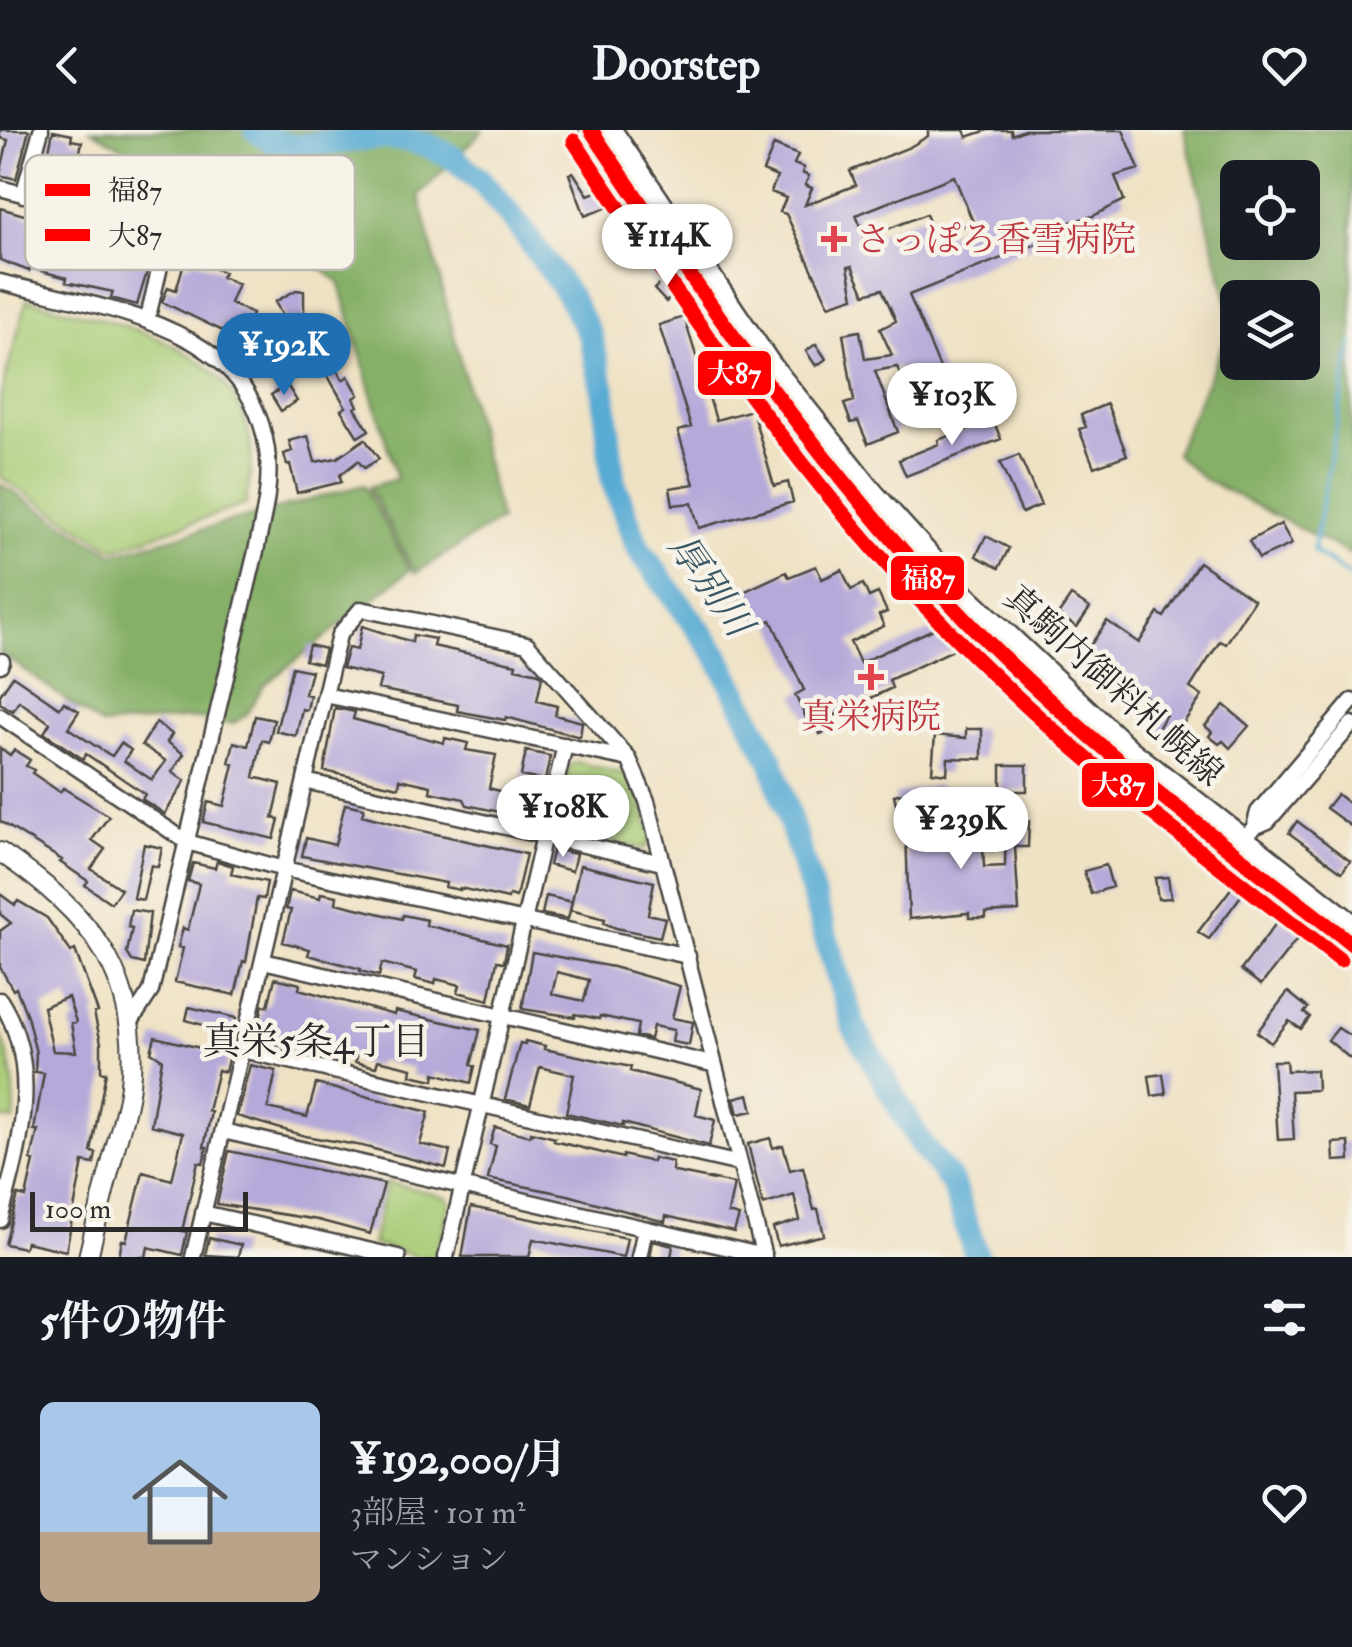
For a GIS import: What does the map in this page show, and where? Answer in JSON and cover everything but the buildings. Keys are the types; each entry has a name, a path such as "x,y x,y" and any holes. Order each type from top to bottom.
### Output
{"main road":[{"name":"真駒内御料札幌線","path":"591,130 760,376 906,554 1033,685 1148,784 1244,840 1352,944"},
{"name":"真駒内御料札幌線","path":"611,130 770,364 873,493 964,593 1142,760 1352,924"}],"street":[{"path":"34,155 41,130"},
{"path":"0,188 23,195 25,188"},
{"path":"147,321 159,270"},
{"path":"0,282 147,321 200,344 222,361 246,392 262,425 268,460 267,494 256,551 150,991 130,1024"},
{"path":"193,1257 339,635 361,608 528,644 630,759 646,801 688,956 712,1064 764,1256 223,1131"},
{"path":"325,696 630,759"},
{"path":"1244,840 1258,812 1352,701"},
{"path":"0,716 187,842 284,869 688,956"},
{"path":"1244,840 1268,821 1352,724"},
{"path":"446,1257 565,746"},
{"path":"305,781 662,863"},
{"path":"0,852 41,880 97,938 121,991 130,1024 130,1088 88,1257"},
{"path":"262,961 712,1064"},
{"path":"0,1000 27,1076 7,1165 0,1220"},
{"path":"242,1050 740,1164"},
{"path":"204,1213 398,1257"},
{"path":"639,1257 645,1229"}],"green space":[{"path":"91,130 483,130 419,195 500,520 415,573 369,487 397,479 339,282 322,270 355,270 355,155 136,155"},
{"path":"1184,130 1352,130 1352,555 1202,478 1175,454 1220,352 1220,380 1320,380 1320,280 1222,280"},
{"path":"27,299 96,317 168,343 199,361 225,384 243,414 251,451 246,504 114,549 0,477 0,397"},
{"path":"0,484 113,554 364,485 410,570 263,686 247,714 232,724 192,718 102,726 0,652"},
{"path":"577,762 625,774 642,802 652,840 644,849 563,830 558,823 569,766"},
{"path":"0,1031 12,1076 14,1121 0,1118"},
{"path":"387,1182 447,1197 450,1203 436,1257 419,1257 372,1244"}],"waterway":[{"name":"厚別川","path":"257,130 275,142 295,147 376,137 403,139 449,155 480,180 520,227 567,293 590,335 604,392 613,481 638,548 716,653 772,762 853,1025 921,1144 952,1183 977,1257"},
{"path":"1352,343 1313,551 1352,578"}],"transit line":[{"name":"福87","path":"591,130 769,385 865,507 969,623 1107,750 1352,944"},
{"name":"大87","path":"574,141 754,399 801,462 903,582 1002,683 1095,766 1340,960"}],"place":[{"name":"さっぽろ香雪病院","path":"834,239"},
{"name":"真栄病院","path":"871,677"}],"district":[{"name":"真栄5条4丁目","path":"316,1041"}]}
